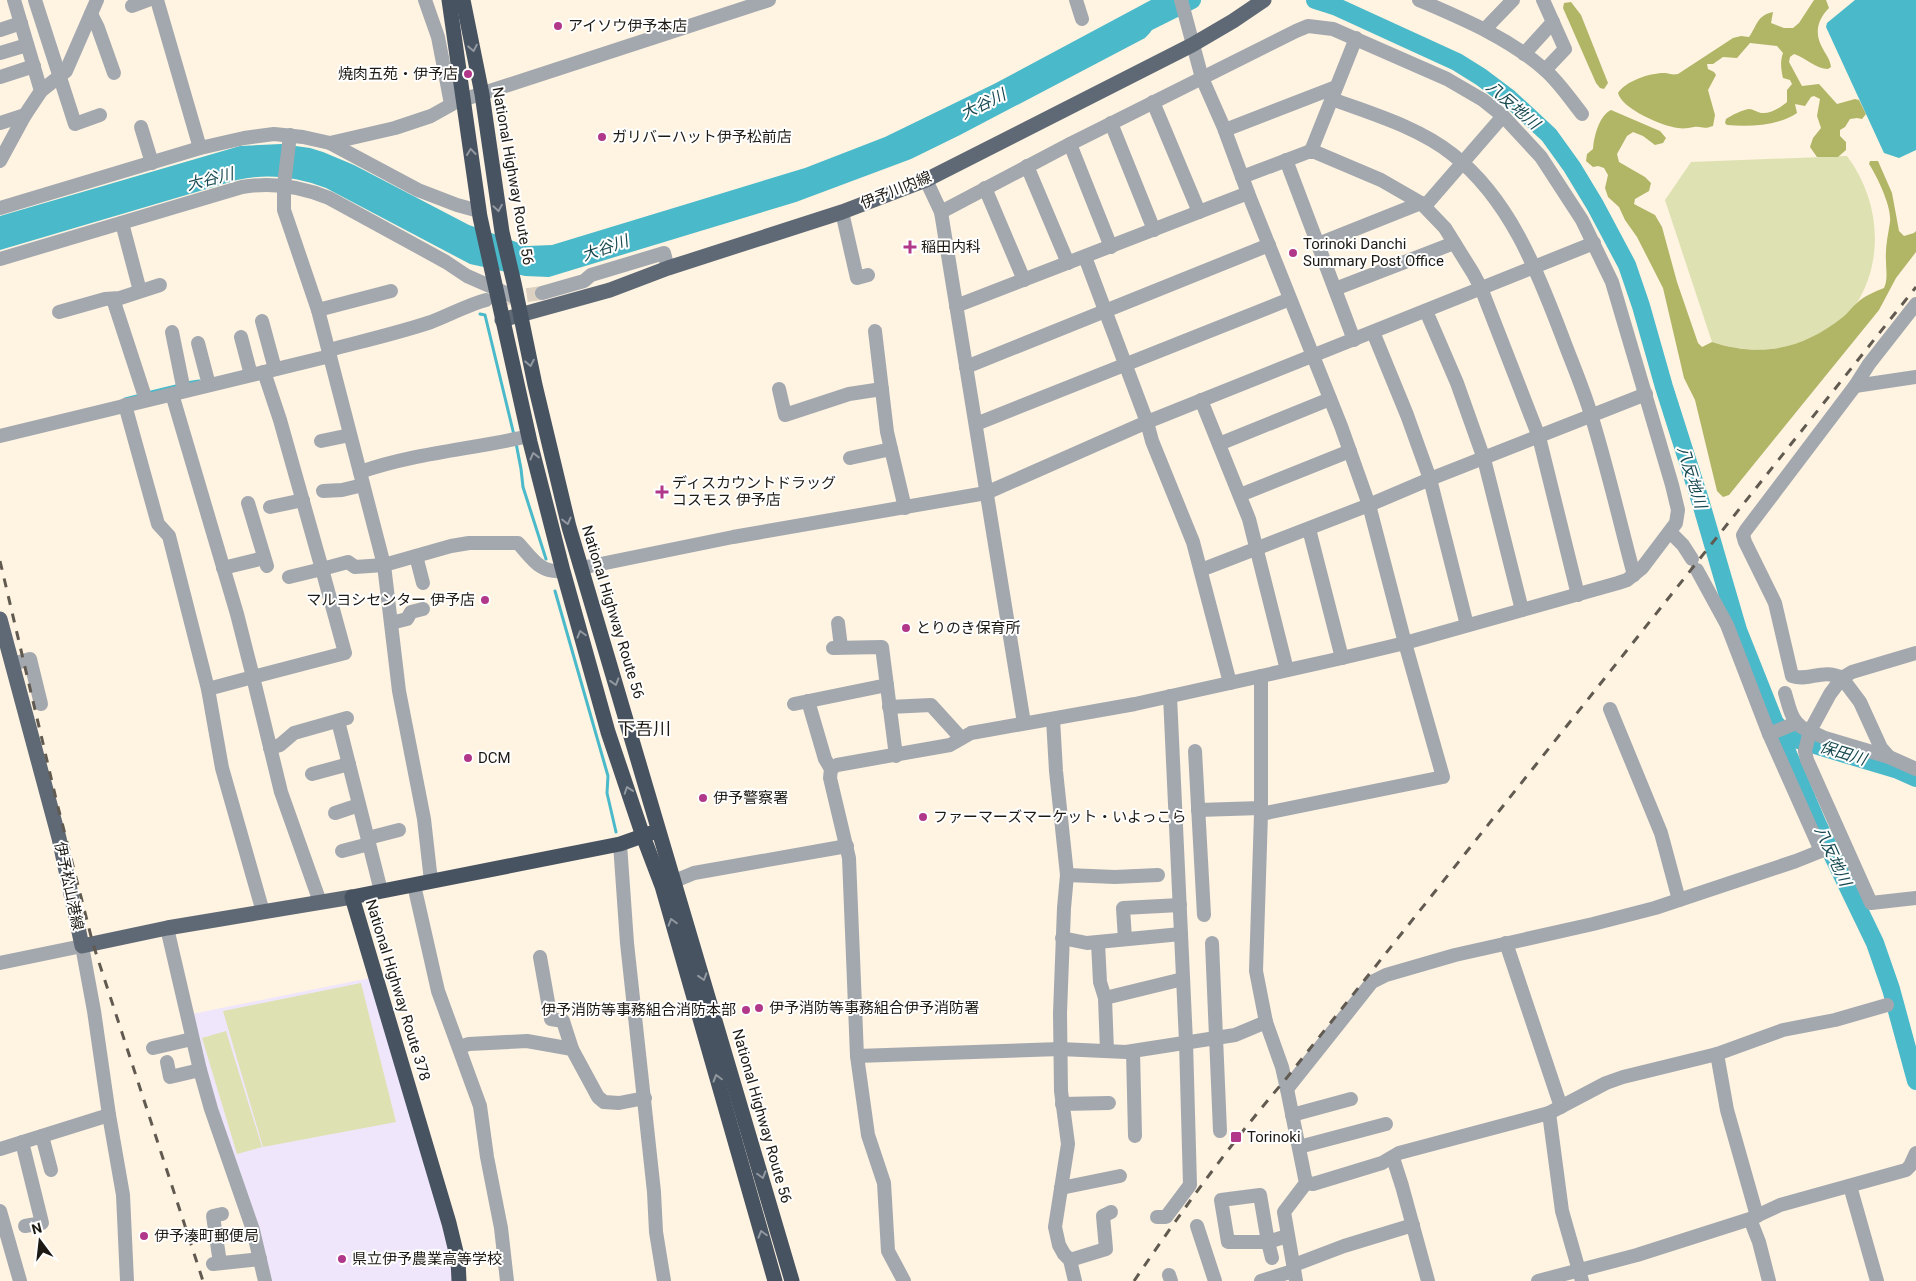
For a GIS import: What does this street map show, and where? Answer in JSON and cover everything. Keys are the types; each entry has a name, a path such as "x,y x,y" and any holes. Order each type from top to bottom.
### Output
{"highway":[{"name":"National Highway Route 56","path":"449,0 458,102 479,214 529,436 563,571 608,732 643,836 668,884 792,1281"},
{"name":"National Highway Route 56","path":"463,0 482,94 502,232 535,385 569,527 659,830 668,884 775,1281"},
{"path":"563,571 581,568"},
{"name":"National Highway Route 378","path":"459,1281 458,1260 449,1223 352,897 620,844 659,830"}],"main road":[{"name":"伊予川内線","path":"502,320 610,290 668,268 842,212 926,180 1190,38 1259,4"},
{"name":"伊予松山港線","path":"0,619 8,659 59,838 82,946 167,928 352,897"}],"street":[{"path":"14,0 41,91"},
{"path":"35,0 75,124 100,115"},
{"path":"0,161 25,115 41,91 66,71 98,0"},
{"path":"132,6 148,0"},
{"path":"157,0 200,148"},
{"path":"425,0 458,102"},
{"path":"0,208 200,148 260,135 330,143 395,128 431,116 458,102 769,0"},
{"path":"1076,0 1082,19"},
{"path":"1181,0 1202,78 1225,130 1350,451 1369,505 1443,777 1261,811 1198,810"},
{"path":"1419,0 1446,5 1524,54 1545,70 1582,114"},
{"path":"1485,28 1513,0"},
{"path":"1543,0 1565,49 1545,70"},
{"path":"91,14 114,73"},
{"path":"1524,54 1553,22"},
{"path":"0,30 21,23"},
{"path":"831,769 837,765 950,745 971,733 1170,696 1342,658 1578,595 1618,583 1634,575 1676,523 1678,510 1618,298 1582,220 1542,156 1503,116 1483,100 1447,79 1356,38 1333,29 1308,26 1111,123 941,212"},
{"path":"1311,151 1356,38"},
{"path":"0,53 27,45"},
{"path":"0,77 34,66"},
{"path":"1225,130 1334,93 1443,147 1462,162 1489,189 1536,268 1592,416 1634,575"},
{"path":"1153,102 1199,212"},
{"path":"0,123 25,115"},
{"path":"1318,244 1423,204 1503,116"},
{"path":"1111,123 1154,230"},
{"path":"141,127 152,163"},
{"path":"289,138 284,183 284,210 318,310 384,565 399,691 424,819 431,881"},
{"path":"330,143 418,190 479,214"},
{"path":"1070,144 1111,247"},
{"path":"1242,176 1311,151 1400,189 1423,204 1445,228 1481,288 1539,437 1578,595"},
{"path":"1286,160 1354,340"},
{"path":"1027,166 1068,263"},
{"path":"926,180 941,212 1024,723"},
{"path":"0,259 242,187 284,183 328,198 446,262 467,276 516,290"},
{"path":"985,188 1024,280"},
{"path":"956,306 1248,193"},
{"path":"842,212 857,278 868,275"},
{"path":"122,224 140,290"},
{"path":"1335,289 1454,242"},
{"path":"581,568 733,537 986,493 1147,422 1481,288 1536,268 1594,243"},
{"path":"966,367 1269,245"},
{"path":"542,293 584,281 591,275 664,253 668,268"},
{"path":"1086,257 1152,440 1187,525 1201,570 1230,683"},
{"path":"59,312 160,285"},
{"path":"318,310 391,291"},
{"path":"113,299 146,400"},
{"path":"976,424 1290,299"},
{"path":"0,436 263,372 411,328 446,316 476,302 486,300"},
{"path":"1889,757 1881,748 1860,702 1842,678 1828,673 1797,678 1792,676 1775,603 1745,542 1744,535 1855,386 1869,364 1916,304"},
{"path":"1426,311 1457,383 1484,459 1522,610"},
{"path":"263,372 268,327"},
{"path":"875,331 891,449 905,508"},
{"path":"172,332 178,392 237,614 280,792 320,902"},
{"path":"1373,332 1407,415 1430,479 1467,625"},
{"path":"208,689 345,653 280,420 263,372 241,338"},
{"path":"198,343 209,385"},
{"path":"1855,386 1916,377"},
{"path":"779,389 785,415 849,394 882,389"},
{"path":"1201,570 1256,550 1646,394"},
{"path":"1219,444 1330,399"},
{"path":"1201,400 1249,519 1287,670"},
{"path":"125,405 158,524 169,536 208,689 222,768 263,912"},
{"path":"321,441 350,435"},
{"path":"323,491 362,479 388,462 492,445 529,436"},
{"path":"850,458 891,449"},
{"path":"1240,495 1350,451"},
{"path":"270,507 303,500"},
{"path":"224,568 266,562 247,510"},
{"path":"1309,529 1342,658"},
{"path":"1287,1089 1372,982 1386,975 1455,955 1593,924 1679,900 1821,851 1781,729 1695,564 1683,545 1670,532"},
{"path":"289,577 348,562 355,567 384,565 451,546 469,543 518,543 544,570 552,572 563,571"},
{"path":"416,556 423,583"},
{"path":"391,623 408,619 411,612 422,609"},
{"path":"838,623 837,647 882,647 896,756"},
{"path":"1916,653 1852,672 1842,678 1830,694 1810,731 1805,751 1807,760 1870,903 1916,898"},
{"path":"8,659 30,659 41,704"},
{"path":"1261,676 1261,811 1256,971 1266,1022 1282,1067 1306,1183"},
{"path":"887,685 801,702 831,769 830,778 847,846 850,868 856,1056 868,1135 884,1183 888,1251 904,1281"},
{"path":"1781,729 1785,693"},
{"path":"1157,1217 1166,1217 1190,1184 1186,1042 1170,696"},
{"path":"889,707 931,705 960,738"},
{"path":"1610,709 1661,833 1679,900"},
{"path":"1053,718 1056,771 1067,875 1062,938 1060,1049 1062,1104 1068,1144 1055,1227 1059,1245 1070,1260 1075,1281"},
{"path":"270,748 280,745 294,733 342,719 349,764 381,891"},
{"path":"1781,729 1810,731 1825,738 1889,757 1916,769"},
{"path":"1195,752 1204,915"},
{"path":"312,774 349,764"},
{"path":"335,813 360,806"},
{"path":"342,852 399,830"},
{"path":"620,844 627,943 645,1098 656,1232 664,1281"},
{"path":"668,884 694,873 847,846"},
{"path":"1067,875 1114,877 1158,875"},
{"path":"414,885 438,990 480,1106 487,1157 501,1228 506,1281"},
{"path":"1125,940 1123,908 1180,905"},
{"path":"167,928 200,1070 211,1109 254,1230 265,1281"},
{"path":"1062,938 1087,943 1098,943 1181,934"},
{"path":"1098,943 1100,982 1105,998 1107,1051"},
{"path":"1212,943 1220,1131"},
{"path":"1506,943 1561,1107"},
{"path":"0,964 82,946 94,1011 108,1115 123,1195 127,1281"},
{"path":"540,957 551,1018 563,1021 572,1049 598,1097 604,1102 620,1103 645,1098"},
{"path":"1105,998 1183,979"},
{"path":"1306,1183 1313,1184 1382,1163 1399,1153 1549,1113 1606,1083 1717,1054 1783,1030 1835,1020 1887,1005"},
{"path":"856,1056 1060,1049 1133,1051 1235,1035 1266,1022"},
{"path":"153,1048 192,1039"},
{"path":"459,1047 469,1044 527,1041 572,1049"},
{"path":"1133,1051 1134,1136"},
{"path":"1717,1054 1727,1110 1769,1281"},
{"path":"167,1062 170,1077 200,1070"},
{"path":"1292,1115 1350,1099"},
{"path":"1062,1104 1109,1103"},
{"path":"1549,1113 1563,1216 1580,1276"},
{"path":"0,1149 108,1115"},
{"path":"1298,1148 1386,1124"},
{"path":"42,1136 51,1170"},
{"path":"22,1142 42,1222 25,1226"},
{"path":"1538,1281 1580,1276 1637,1255 1754,1217 1780,1205 1906,1170 1916,1153"},
{"path":"1393,1158 1414,1225 1428,1281"},
{"path":"1062,1188 1120,1176"},
{"path":"1294,1272 1284,1212 1306,1183"},
{"path":"1850,1186 1877,1281"},
{"path":"0,1211 20,1281"},
{"path":"1070,1260 1106,1249 1103,1216 1111,1212"},
{"path":"222,1214 213,1216 217,1263 260,1259"},
{"path":"1261,1281 1294,1272 1344,1246 1414,1225"},
{"path":"1197,1226 1215,1281"},
{"path":"1272,1258 1268,1242 1287,1236"}],"shaded area":[{"path":"370,978 444,1225 452,1281 270,1281 221,1123 192,1014"}],"green space":[{"path":"1814,0 1826,0 1829,8 1819,22 1818,38 1831,67 1824,69 1794,54 1790,57 1789,62 1802,86 1819,84 1837,104 1855,99 1859,100 1866,114 1862,119 1850,119 1845,127 1840,130 1840,136 1846,142 1846,150 1838,157 1817,157 1810,147 1813,138 1821,128 1817,116 1820,99 1814,96 1811,97 1805,106 1795,104 1797,113 1781,121 1754,126 1727,125 1725,123 1726,119 1743,110 1752,109 1761,113 1768,113 1787,102 1787,90 1792,84 1790,80 1783,78 1781,59 1783,53 1777,46 1750,43 1737,58 1723,57 1713,64 1707,64 1708,69 1716,75 1708,90 1715,115 1713,126 1705,128 1680,128 1662,124 1635,111 1621,99 1618,93 1626,85 1647,76 1660,73 1678,74 1733,38 1749,37 1760,18 1768,13 1773,12 1771,23 1784,28 1793,28 1799,23"},
{"path":"1571,2 1581,15 1608,83 1604,89 1600,88 1596,83 1563,8 1564,3"},
{"path":"1611,110 1660,131 1666,138 1663,143 1655,145 1643,136 1633,132 1627,136 1617,154 1619,162 1645,177 1651,183 1649,191 1635,199 1634,204 1655,215 1662,227 1677,282 1698,343 1702,347 1712,342 1730,347 1764,350 1781,348 1797,343 1813,337 1828,328 1863,298 1884,288 1890,216 1883,192 1869,164 1870,161 1878,161 1892,193 1899,231 1904,236 1916,231 1916,252 1896,278 1879,310 1729,495 1723,497 1717,491 1695,400 1684,378 1663,288 1619,207 1608,197 1605,188 1608,175 1604,168 1593,167 1586,161 1587,154 1593,149 1600,122"},
{"path":"1847,156 1858,173 1866,191 1872,209 1875,228 1875,248 1872,267 1866,285 1852,310 1832,326 1818,334 1789,346 1759,350 1743,349 1712,342 1665,200 1691,162"},
{"path":"361,983 396,1122 263,1147 223,1011"},
{"path":"226,1031 262,1147 237,1154 202,1038"}],"water":[{"path":"1151,0 1185,0 1158,12 1152,30 1145,38 911,159 796,202 549,277 525,276 470,264 326,188 282,177 237,180 0,250 0,216 240,146 281,144 310,148 354,165 469,225 527,246 552,245 805,168 885,137 994,84"},
{"path":"1855,0 1916,0 1916,150 1899,158 1884,153 1826,27 1827,23"}],"waterway":[{"name":"大谷川","path":"1134,29 1192,0"},
{"name":"八反地川","path":"1315,0 1337,7 1457,62 1481,77 1509,98 1549,135 1572,167 1595,205 1627,265 1641,306 1738,630 1818,825 1875,943 1891,989 1916,1081"},
{"path":"480,314 485,315 514,435"},
{"path":"186,383 199,381"},
{"path":"147,393 180,385"},
{"path":"125,399 141,395"},
{"path":"516,443 523,487 546,559"},
{"path":"555,591 608,776 607,793 616,832"},
{"name":"保田川","path":"1777,725 1788,737 1898,770 1916,778"}],"tunnel":[{"path":"506,298 542,293"}],"railway":[{"path":"1134,1281 1225,1154 1916,287"},
{"path":"0,561 57,803 93,944 203,1281"}],"place":[{"name":"アイソウ伊予本店","path":"558,26"},
{"name":"焼肉五苑・伊予店","path":"468,74"},
{"name":"ガリバーハット伊予松前店","path":"602,137"},
{"name":"稲田内科","path":"910,247"},
{"name":"Torinoki Danchi Summary Post Office","path":"1293,253"},
{"name":"ディスカウントドラッグ コスモス 伊予店","path":"662,492"},
{"name":"マルヨシセンター 伊予店","path":"485,600"},
{"name":"とりのき保育所","path":"906,628"},
{"name":"DCM","path":"468,758"},
{"name":"伊予警察署","path":"703,798"},
{"name":"ファーマーズマーケット・いよっこら","path":"923,817"},
{"name":"伊予消防等事務組合伊予消防署","path":"759,1008"},
{"name":"伊予消防等事務組合消防本部","path":"746,1010"},
{"name":"Torinoki","path":"1236,1137"},
{"name":"伊予湊町郵便局","path":"144,1236"},
{"name":"県立伊予農業高等学校","path":"342,1259"}],"district":[{"name":"下吾川","path":"644,728"}]}
